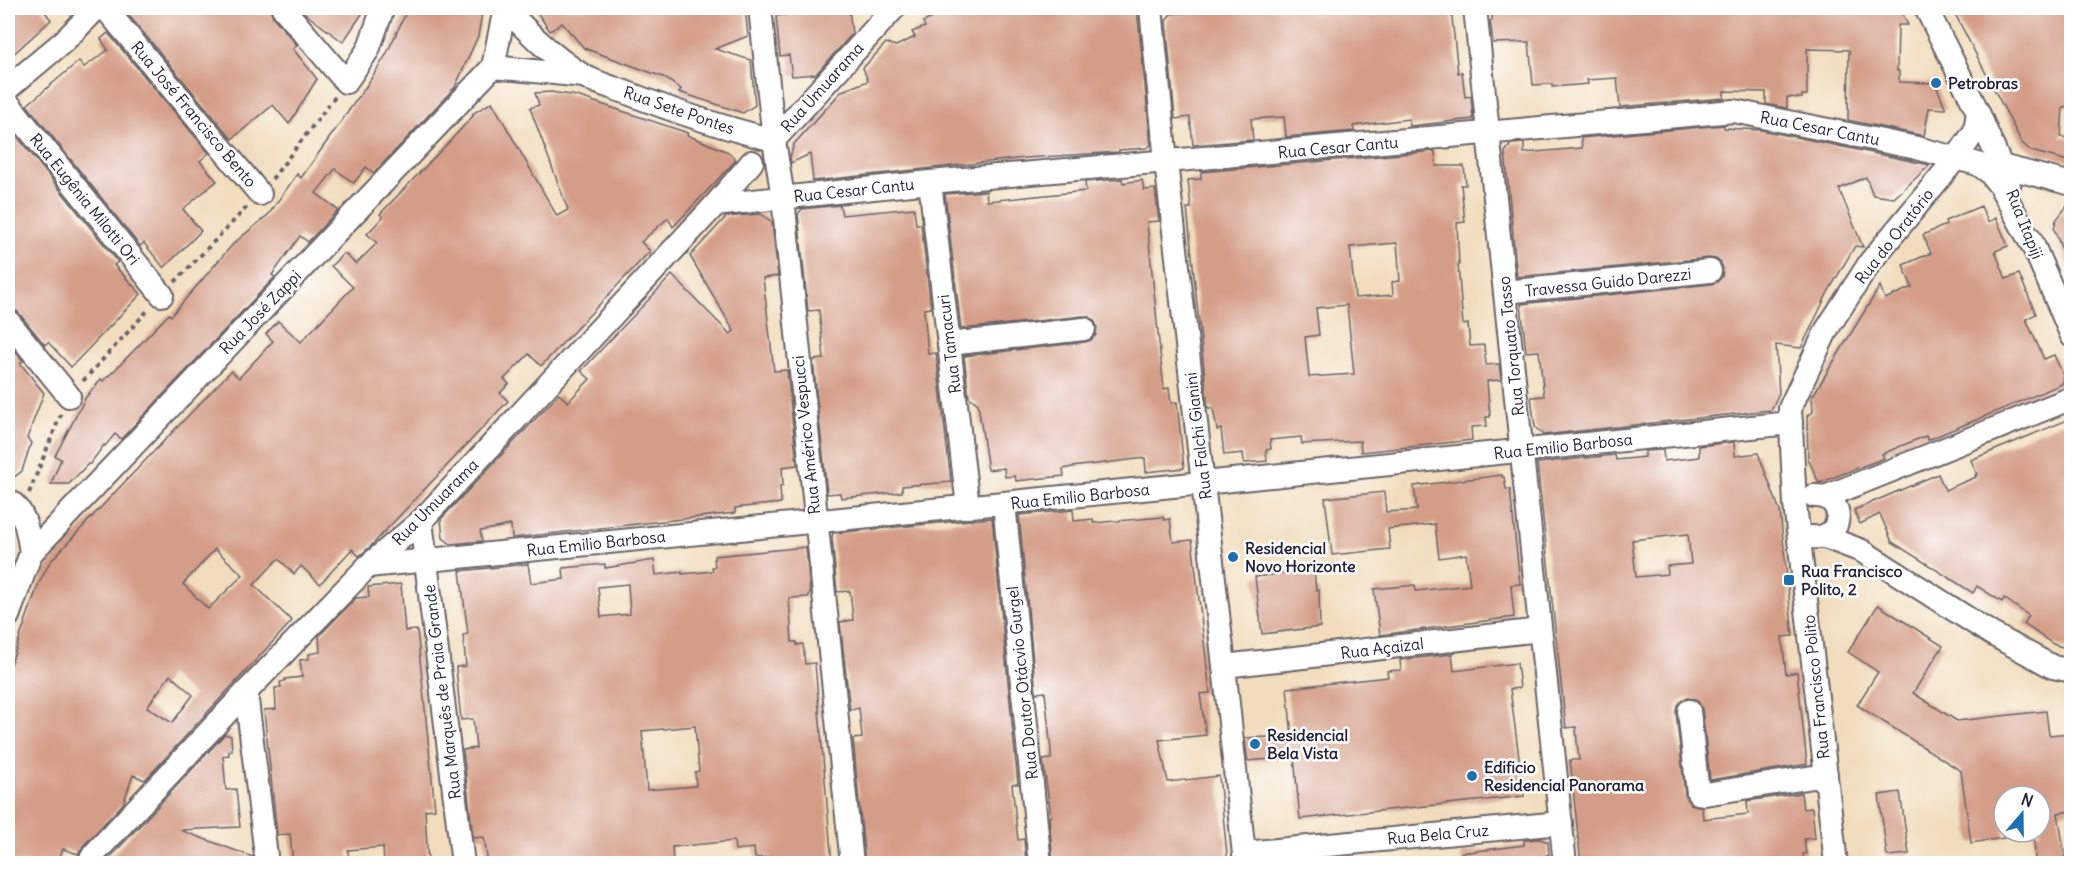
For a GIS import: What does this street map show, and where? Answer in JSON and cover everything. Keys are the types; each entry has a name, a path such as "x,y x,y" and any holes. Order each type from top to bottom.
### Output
{"street":[{"path":"8,88 97,8"},
{"name":"Rua José Francisco Bento","path":"105,8 260,194"},
{"path":"283,8 346,82 368,50 383,8"},
{"path":"493,67 505,8"},
{"name":"Rua Sete Pontes","path":"505,8 531,36 584,76 643,99 748,134 774,140"},
{"name":"Rua Américo Vespucci","path":"760,8 774,140 783,198 852,864"},
{"name":"Rua Umuarama","path":"774,140 894,8"},
{"name":"Rua Falchi Gianini","path":"1151,8 1166,162 1244,858"},
{"name":"Rua Torquato Tasso","path":"1475,8 1565,864"},
{"path":"1926,8 1978,112"},
{"name":"Rua Sete Pontes","path":"493,67 584,76"},
{"name":"Rua José Zappi","path":"8,616 31,553 493,67"},
{"name":"Rua Eugênia Milotti Ori","path":"8,103 162,295"},
{"name":"Rua Cesar Cantu","path":"715,205 930,182 1734,111 1917,147 1978,164 1989,171 2000,186 2036,252"},
{"name":"Rua do Oratório","path":"1797,518 1790,408 1827,329 1871,261 1957,157 1975,131 1978,112"},
{"name":"Rua Itapiji","path":"1978,112 2072,336"},
{"name":"Rua Umuarama","path":"88,864 94,854 246,692 368,566 421,521 715,205 752,162"},
{"path":"2001,166 2072,184"},
{"name":"Rua Tamacuri","path":"930,182 968,507"},
{"name":"Travessa Guido Darezzi","path":"1505,291 1710,272"},
{"path":"8,321 69,396"},
{"path":"949,344 1084,329"},
{"path":"2072,398 1862,483 1832,516 1814,538 1804,534 1797,518 1801,503 1808,497 1816,496 1832,516 1862,551 1992,634 2054,668 2072,671"},
{"name":"Rua Emilio Barbosa","path":"368,566 1791,423"},
{"path":"8,500 15,504 27,528 31,553"},
{"name":"Rua Doutor Otácvio Gurgel","path":"1004,503 1040,864"},
{"name":"Rua Francisco Polito","path":"1797,518 1836,864"},
{"name":"Rua Marquês de Praia Grande","path":"421,521 463,864"},
{"name":"Rua Açaizal","path":"1224,666 1540,630"},
{"path":"246,692 267,864"},
{"path":"1689,711 1698,793 1705,794 1826,775"},
{"name":"Rua Bela Cruz","path":"1244,858 1561,823"}],"building":[{"path":"8,8 42,8 51,20 8,59"},
{"path":"131,8 270,8 273,17 297,45 293,49 317,79 289,124 273,105 232,139 126,12"},
{"path":"300,8 366,8 343,42"},
{"path":"406,8 483,8 478,36 455,87 374,173 366,167 354,183 335,169 316,193 338,210 308,242 300,236 272,275 275,277 121,439 115,434 90,464 69,484 51,484 61,459 55,456 86,397 101,379 103,381 116,369 169,314 171,316 233,244 269,214 297,174 301,178 386,55"},
{"path":"534,8 745,8 748,36 715,49 751,60 755,105 743,113 679,92 681,89 663,77 584,48 562,23 550,31"},
{"path":"784,8 849,8 852,34 816,74 792,76 789,55 780,56 776,16 785,15"},
{"path":"939,8 1137,8 1151,145 1147,148 1119,150 1119,152 1025,158 813,181 810,154 791,163 790,157 794,144 842,91 868,81 863,68 886,43 896,46 915,37 912,32 925,27 923,22 942,14"},
{"path":"1245,8 1451,8 1458,73 1462,72 1465,97 1471,96 1473,119 1410,126 1409,119 1353,126 1354,131 1286,137 1284,117 1251,119 1253,140 1193,145 1190,117 1175,119 1166,20 1171,14"},
{"path":"1556,8 1900,8 1908,25 1898,25 1897,71 1899,71 1899,82 1935,83 1946,109 1929,108 1924,136 1848,120 1849,50 1807,49 1807,95 1802,95 1802,98 1787,97 1787,108 1766,104 1766,92 1724,91 1724,98 1620,107 1617,78 1587,80 1588,84 1552,87 1552,84 1533,85 1529,42 1493,43 1490,21 1492,21 1492,15"},
{"path":"1952,8 2072,8 2072,106 2063,107 2061,137 2072,138 2072,162 2031,151 2022,143"},
{"path":"108,33 209,153 200,161 217,181 183,209 201,231 164,268 144,243 140,246 27,105 79,61 84,67 108,50 101,39"},
{"path":"551,92 577,96 688,133 687,135 728,152 736,160 673,227 668,218 641,242 650,251 541,366 529,354 504,379 509,384 500,393 508,401 370,547 359,556 352,549 320,584 301,566 294,574 279,559 277,560 254,585 292,621 145,780 133,775 123,804 78,854 63,849 57,864 8,864 8,672 38,585 50,562 231,371 239,378 273,341 266,334 278,321 301,342 353,287 331,266 344,253 356,264 377,243 367,234 383,217 380,214 473,116 472,114 492,102 557,216 568,210 530,108 539,105 535,93","holes":["215,549 243,575 208,609 183,584","170,675 193,695 172,723 147,707"]},
{"path":"1724,125 1724,128 1761,130 1930,165 1894,198 1873,195 1866,177 1839,189 1863,247 1855,246 1828,292 1801,348 1776,345 1779,393 1771,410 1543,435 1535,427 1531,397 1544,396 1539,351 1526,352 1521,304 1711,284 1722,277 1723,269 1721,263 1716,259 1709,258 1517,277 1505,152 1511,144 1524,143 1524,153 1582,148 1581,138"},
{"path":"12,130 118,262 114,265 141,294 71,367 48,342 45,345 18,312 8,306 8,133"},
{"path":"1435,151 1436,166 1464,166 1466,185 1461,185 1465,222 1457,223 1463,325 1468,324 1470,346 1484,345 1486,365 1499,364 1501,380 1487,381 1490,417 1486,417 1487,426 1471,427 1472,440 1361,452 1360,441 1302,444 1301,437 1270,440 1271,449 1266,450 1267,461 1244,463 1243,453 1224,455 1221,429 1217,430 1213,408 1208,408 1187,208 1191,208 1188,180 1201,179 1201,172","holes":["1397,243 1400,281 1392,282 1393,295 1355,298 1350,247","1347,305 1354,374 1309,377 1305,337 1319,335 1316,308"]},
{"path":"1122,179 1123,183 1142,180 1144,190 1155,189 1159,221 1147,222 1159,342 1164,389 1169,388 1171,403 1177,402 1184,468 1146,472 1145,458 1072,467 1063,469 1064,476 1016,481 1015,476 1005,477 1004,468 988,470 978,404 969,397 964,356 1085,342 1096,335 1097,327 1090,317 1083,316 961,329 945,194 986,191 987,201 1086,191 1085,182"},
{"path":"2072,200 2071,273 2054,229 2056,220"},
{"path":"840,205 842,215 914,208 916,224 921,224 931,308 924,309 928,354 936,353 951,482 902,486 902,492 841,498 840,493 827,494 813,360 824,359 819,310 808,311 798,214 802,209"},
{"path":"1981,206 1988,222 1996,218 2008,246 1995,251 2006,279 2019,274 2036,314 2026,319 2044,359 2054,355 2064,377 2062,384 1928,440 1926,436 1913,441 1882,454 1884,458 1819,483 1808,459 1807,416 1813,412 1812,397 1880,286 1885,299 1912,287 1903,265 1931,253 1923,235 1946,225 1945,221"},
{"path":"761,214 772,222 778,276 763,278 774,371 787,370 797,465 782,467 781,503 735,508 735,513 512,538 511,525 480,531 482,541 451,544 443,538 441,519 559,394 568,402 590,379 581,371 672,275 730,334 734,331 690,256 726,217"},
{"path":"8,342 23,361 20,363 44,393 27,438 31,443 22,471 8,482"},
{"path":"2072,418 2072,650 2053,644 2024,624 2029,616 2004,598 2002,602 1977,586 1973,593 1892,542 1880,514 1860,524 1854,510 1938,474 1945,490 1976,477 1971,460"},
{"path":"1734,442 1735,456 1758,453 1780,511 1793,636 1782,637 1786,674 1797,672 1807,764 1710,780 1702,709 1695,699 1687,698 1677,705 1676,712 1685,794 1690,804 1702,807 1703,819 1748,814 1747,801 1801,793 1803,809 1812,808 1815,838 1804,839 1806,854 1803,854 1804,864 1581,864 1570,760 1579,760 1576,727 1566,728 1537,463 1615,455 1616,460 1645,457 1645,451 1663,450 1664,461 1699,457 1699,446","holes":["1688,534 1691,564 1667,566 1668,574 1636,577 1632,540"]},
{"path":"1502,475 1506,489 1510,489 1520,584 1511,585 1514,617 1380,635 1374,589 1415,585 1416,591 1470,585 1466,554 1439,558 1435,524 1388,529 1390,549 1332,555 1325,498 1384,492 1386,512 1417,510 1414,486"},
{"path":"1073,510 1074,521 1093,519 1093,523 1163,517 1164,520 1170,519 1173,542 1192,540 1210,693 1200,694 1206,735 1159,740 1168,782 1219,776 1228,864 1053,864 1049,817 1051,816 1043,760 1051,759 1051,751 1045,692 1036,693 1019,515"},
{"path":"992,518 1018,784 1012,784 1018,840 1024,839 1026,864 865,864 853,739 862,738 859,708 850,710 840,622 853,620 850,591 837,592 833,533"},
{"path":"806,547 810,594 808,597 789,598 792,642 797,642 797,645 803,644 805,664 815,663 832,863 770,863 770,857 755,858 754,848 735,850 734,841 672,847 673,864 488,864 484,837 473,838 463,750 476,748 473,719 461,720 458,690 456,667 466,666 463,635 468,634 460,571 528,564 531,583 564,579 563,568 605,564 605,568 654,560 656,575 713,571 714,556","holes":["628,584 630,614 601,617 598,587","695,726 699,771 695,772 696,786 647,790 642,731"]},
{"path":"1314,570 1316,590 1319,590 1320,627 1262,634 1255,577"},
{"path":"401,584 405,631 417,630 435,809 425,810 428,864 384,864 383,847 348,850 349,864 293,864 290,834 277,835 264,710 276,709 275,688 281,687 280,682 285,679 302,677 300,660 309,659 309,654 320,652 319,636 356,598 369,597 368,587"},
{"path":"1878,605 1943,646 1913,693 1957,721 2046,711 2049,735 2072,733 2072,811 2058,813 2066,864 2035,864 2034,844 2052,844 2052,784 1992,784 1992,840 1971,843 1961,771 1857,705 1878,672 1848,652"},
{"path":"1452,654 1454,671 1517,663 1520,688 1510,689 1524,796 1300,819 1294,757 1248,761 1245,738 1292,736 1287,688 1388,677 1387,671 1401,670 1400,660"},
{"path":"225,734 231,736 232,751 229,751 229,755 223,756 226,790 236,789 240,827 180,830 253,857 253,860 200,864 104,864"},
{"path":"1900,792 1909,854 1887,856 1879,795"},
{"path":"1540,839 1548,842 1547,864 1462,864 1461,853 1524,845 1524,840"}],"place":[{"name":"Petrobras","path":"1936,83"},
{"name":"Residencial Novo Horizonte","path":"1233,557"},
{"name":"Rua Francisco Polito, 2","path":"1789,580"},
{"name":"Residencial Bela Vista","path":"1255,744"},
{"name":"Edificio Residencial Panorama","path":"1472,776"}]}
